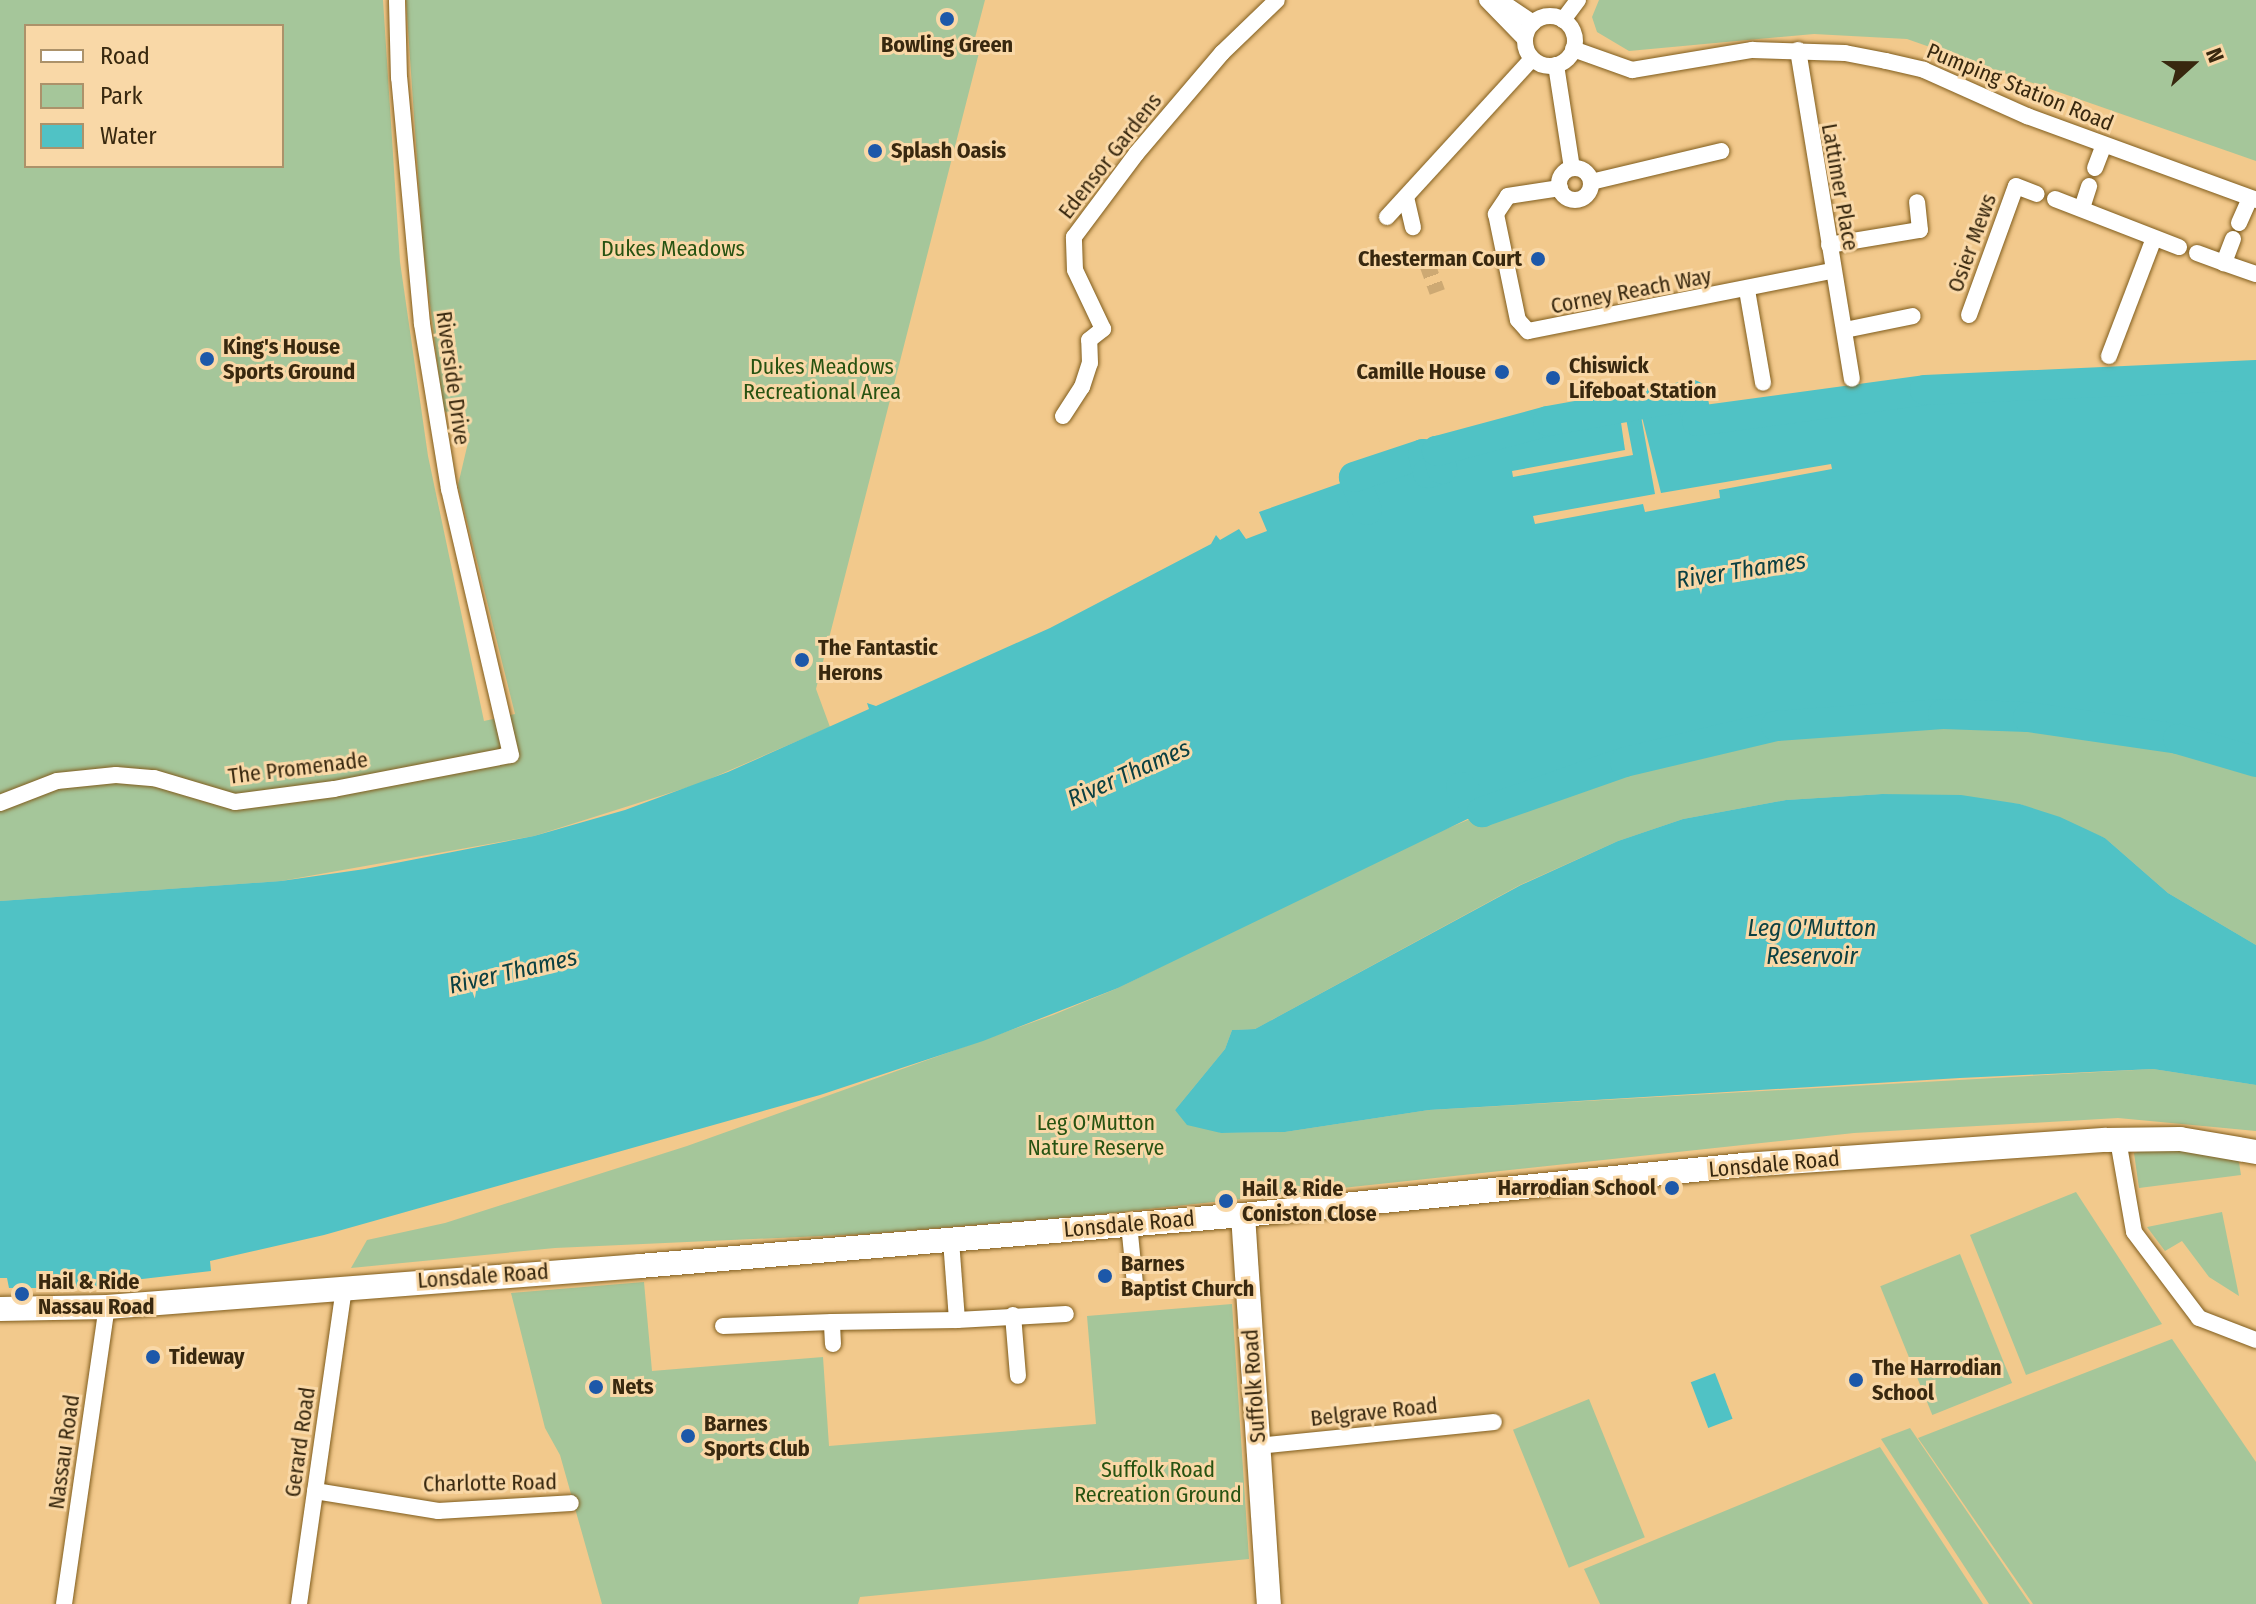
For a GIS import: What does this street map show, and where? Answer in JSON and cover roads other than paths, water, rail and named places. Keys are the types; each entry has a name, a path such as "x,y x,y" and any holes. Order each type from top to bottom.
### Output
{"main road":[{"name":"Lonsdale Road","path":"0,1309 107,1307 951,1240 1243,1215 1744,1165 2118,1140 2180,1139 2256,1152"},
{"name":"Suffolk Road","path":"1243,1215 1269,1604"}],"street":[{"name":"Riverside Drive","path":"397,0 399,78 422,324 449,489 511,755"},
{"name":"Edensor Gardens","path":"1063,416 1090,363 1089,340 1103,329 1075,270 1074,237 1222,53 1277,0"},
{"path":"1487,0 1525,39 1532,59"},
{"path":"1563,20 1578,0"},
{"path":"1503,2 1533,23"},
{"path":"1525,39 1533,23 1547,16 1563,20 1573,32 1573,49 1556,65"},
{"name":"Pumping Station Road","path":"1573,49 1632,70 1752,50 1845,53 1924,70 2104,145 2253,199"},
{"name":"Lattimer Place","path":"1798,50 1852,379"},
{"path":"1532,59 1556,65"},
{"path":"1387,217 1532,59"},
{"path":"1556,65 1572,168"},
{"path":"2095,168 2104,145"},
{"path":"1591,182 1584,171 1572,168 1563,173 1560,188 1569,199 1579,199 1591,182 1721,151"},
{"name":"Osier Mews","path":"1969,315 2016,186 2037,194"},
{"path":"2082,208 2089,186"},
{"name":"Corney Reach Way","path":"1560,188 1508,196 1496,214 1518,320 1528,331 1832,271"},
{"path":"1406,197 1413,227"},
{"path":"2055,199 2179,247"},
{"path":"2224,263 2253,199"},
{"path":"1829,245 1920,230 1917,202"},
{"path":"2109,356 2154,238"},
{"path":"2197,253 2256,274"},
{"path":"1747,290 1763,383"},
{"path":"1845,330 1913,316"},
{"name":"The Promenade","path":"0,803 57,781 116,775 154,778 235,802 334,789 511,755"},
{"path":"2118,1140 2134,1232 2199,1318 2256,1340"},
{"path":"1129,1224 1135,1284"},
{"path":"951,1240 957,1320"},
{"name":"Gerard Road","path":"299,1604 344,1286"},
{"name":"Nassau Road","path":"64,1604 107,1307"},
{"path":"723,1326 1066,1314"},
{"path":"1013,1315 1018,1376"},
{"path":"832,1322 833,1344"},
{"name":"Belgrave Road","path":"1258,1446 1494,1422"},
{"name":"Charlotte Road","path":"315,1491 438,1511 571,1503"}],"water":[{"name":"River Thames","path":"2256,375 2256,762 2178,739 2028,717 1943,714 1776,726 1625,762 1482,812 1118,988 983,1041 820,1095 324,1235 210,1261 211,1271 125,1281 123,1287 105,1288 9,1288 7,1278 0,1278 0,901 281,881 365,869 534,836 625,810 728,772 869,709 867,703 876,706 1050,628 1211,544 1216,535 1220,540 1239,529 1246,539 1267,531 1259,512 1423,454 1428,472 1441,469 1437,451 1500,432 1692,395 1698,421 1925,390"},
{"name":"Leg O'Mutton Reservoir","path":"1882,794 1961,795 2020,804 2060,817 2105,838 2168,893 2256,945 2256,1085 2153,1069 1960,1078 1429,1110 1285,1132 1221,1133 1187,1125 1175,1110 1225,1049 1232,1030 1255,1029 1521,885 1618,841 1683,819 1786,800"},
{"path":"1715,1373 1733,1419 1708,1428 1691,1382"}],"waterway":[{"path":"1367,510 1354,477 1423,454 1428,473 1442,469 1437,451 1548,421 1692,395 1697,421 1925,390 2256,375"},
{"path":"1461,787 1482,812 1625,762 1776,726 1943,714 2028,717 2178,739 2256,762"}],"tunnel":[{"path":"1426,261 1437,292"}],"place":[{"name":"Bowling Green","path":"947,19"},
{"name":"Splash Oasis","path":"875,151"},
{"name":"Chesterman Court","path":"1538,259"},
{"name":"King's House Sports Ground","path":"207,359"},
{"name":"Camille House","path":"1502,372"},
{"name":"Chiswick Lifeboat Station","path":"1553,378"},
{"name":"The Fantastic Herons","path":"802,660"},
{"name":"Harrodian School","path":"1672,1188"},
{"name":"Hail & Ride Coniston Close","path":"1226,1201"},
{"name":"Barnes Baptist Church","path":"1105,1276"},
{"name":"Hail & Ride Nassau Road","path":"22,1294"},
{"name":"Tideway","path":"153,1357"},
{"name":"The Harrodian School","path":"1856,1380"},
{"name":"Nets","path":"596,1387"},
{"name":"Barnes Sports Club","path":"688,1436"}],"park label":[{"name":"Dukes Meadows","path":"673,249"},
{"name":"Dukes Meadows Recreational Area","path":"822,378"},
{"name":"Leg O'Mutton Nature Reserve","path":"1096,1134"},
{"name":"Suffolk Road Recreation Ground","path":"1158,1482"}]}
